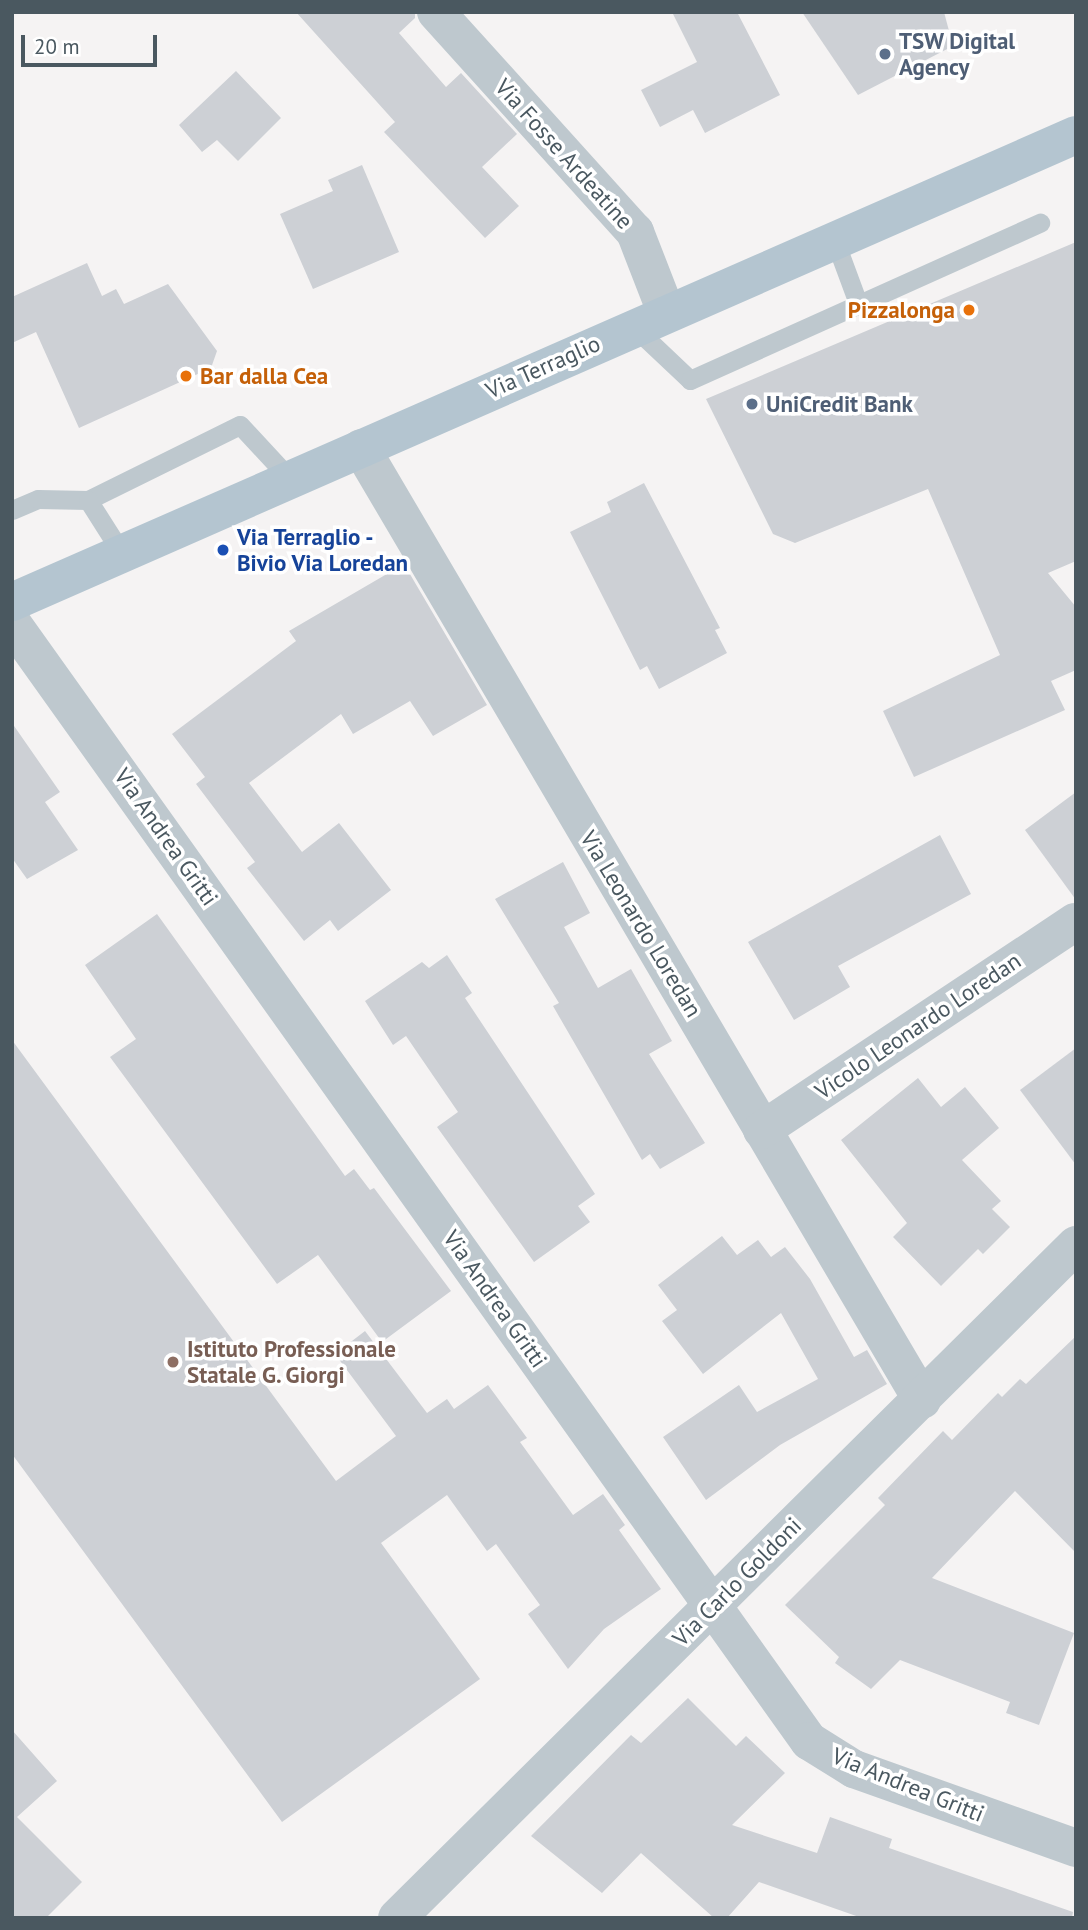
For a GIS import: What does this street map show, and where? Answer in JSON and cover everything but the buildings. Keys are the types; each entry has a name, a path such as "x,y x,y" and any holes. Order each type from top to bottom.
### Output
{"main road":[{"name":"Via Terraglio","path":"12,602 650,319 1076,135"}],"street":[{"name":"Via Fosse Ardeatine","path":"436,12 635,232 650,319"},
{"name":"Via Leonardo Loredan","path":"361,447 922,1400"},
{"name":"Via Andrea Gritti","path":"12,622 809,1741 829,1757 1076,1848"},
{"name":"Vicolo Leonardo Loredan","path":"762,1130 1074,922"},
{"name":"Via Carlo Goldoni","path":"397,1918 1076,1245"}],"lane":[{"path":"650,319 690,380 1041,223"},
{"path":"835,241 859,306"},
{"path":"12,510 38,499 88,500 240,425 290,479"},
{"path":"88,500 121,552"}],"place":[{"name":"TSW Digital Agency","path":"885,54"},
{"name":"Pizzalonga","path":"969,310"},
{"name":"Bar dalla Cea","path":"186,376"},
{"name":"UniCredit Bank","path":"752,404"},
{"name":"Via Terraglio - Bivio Via Loredan","path":"223,550"},
{"name":"Istituto Professionale Statale G. Giorgi","path":"173,1362"}]}
